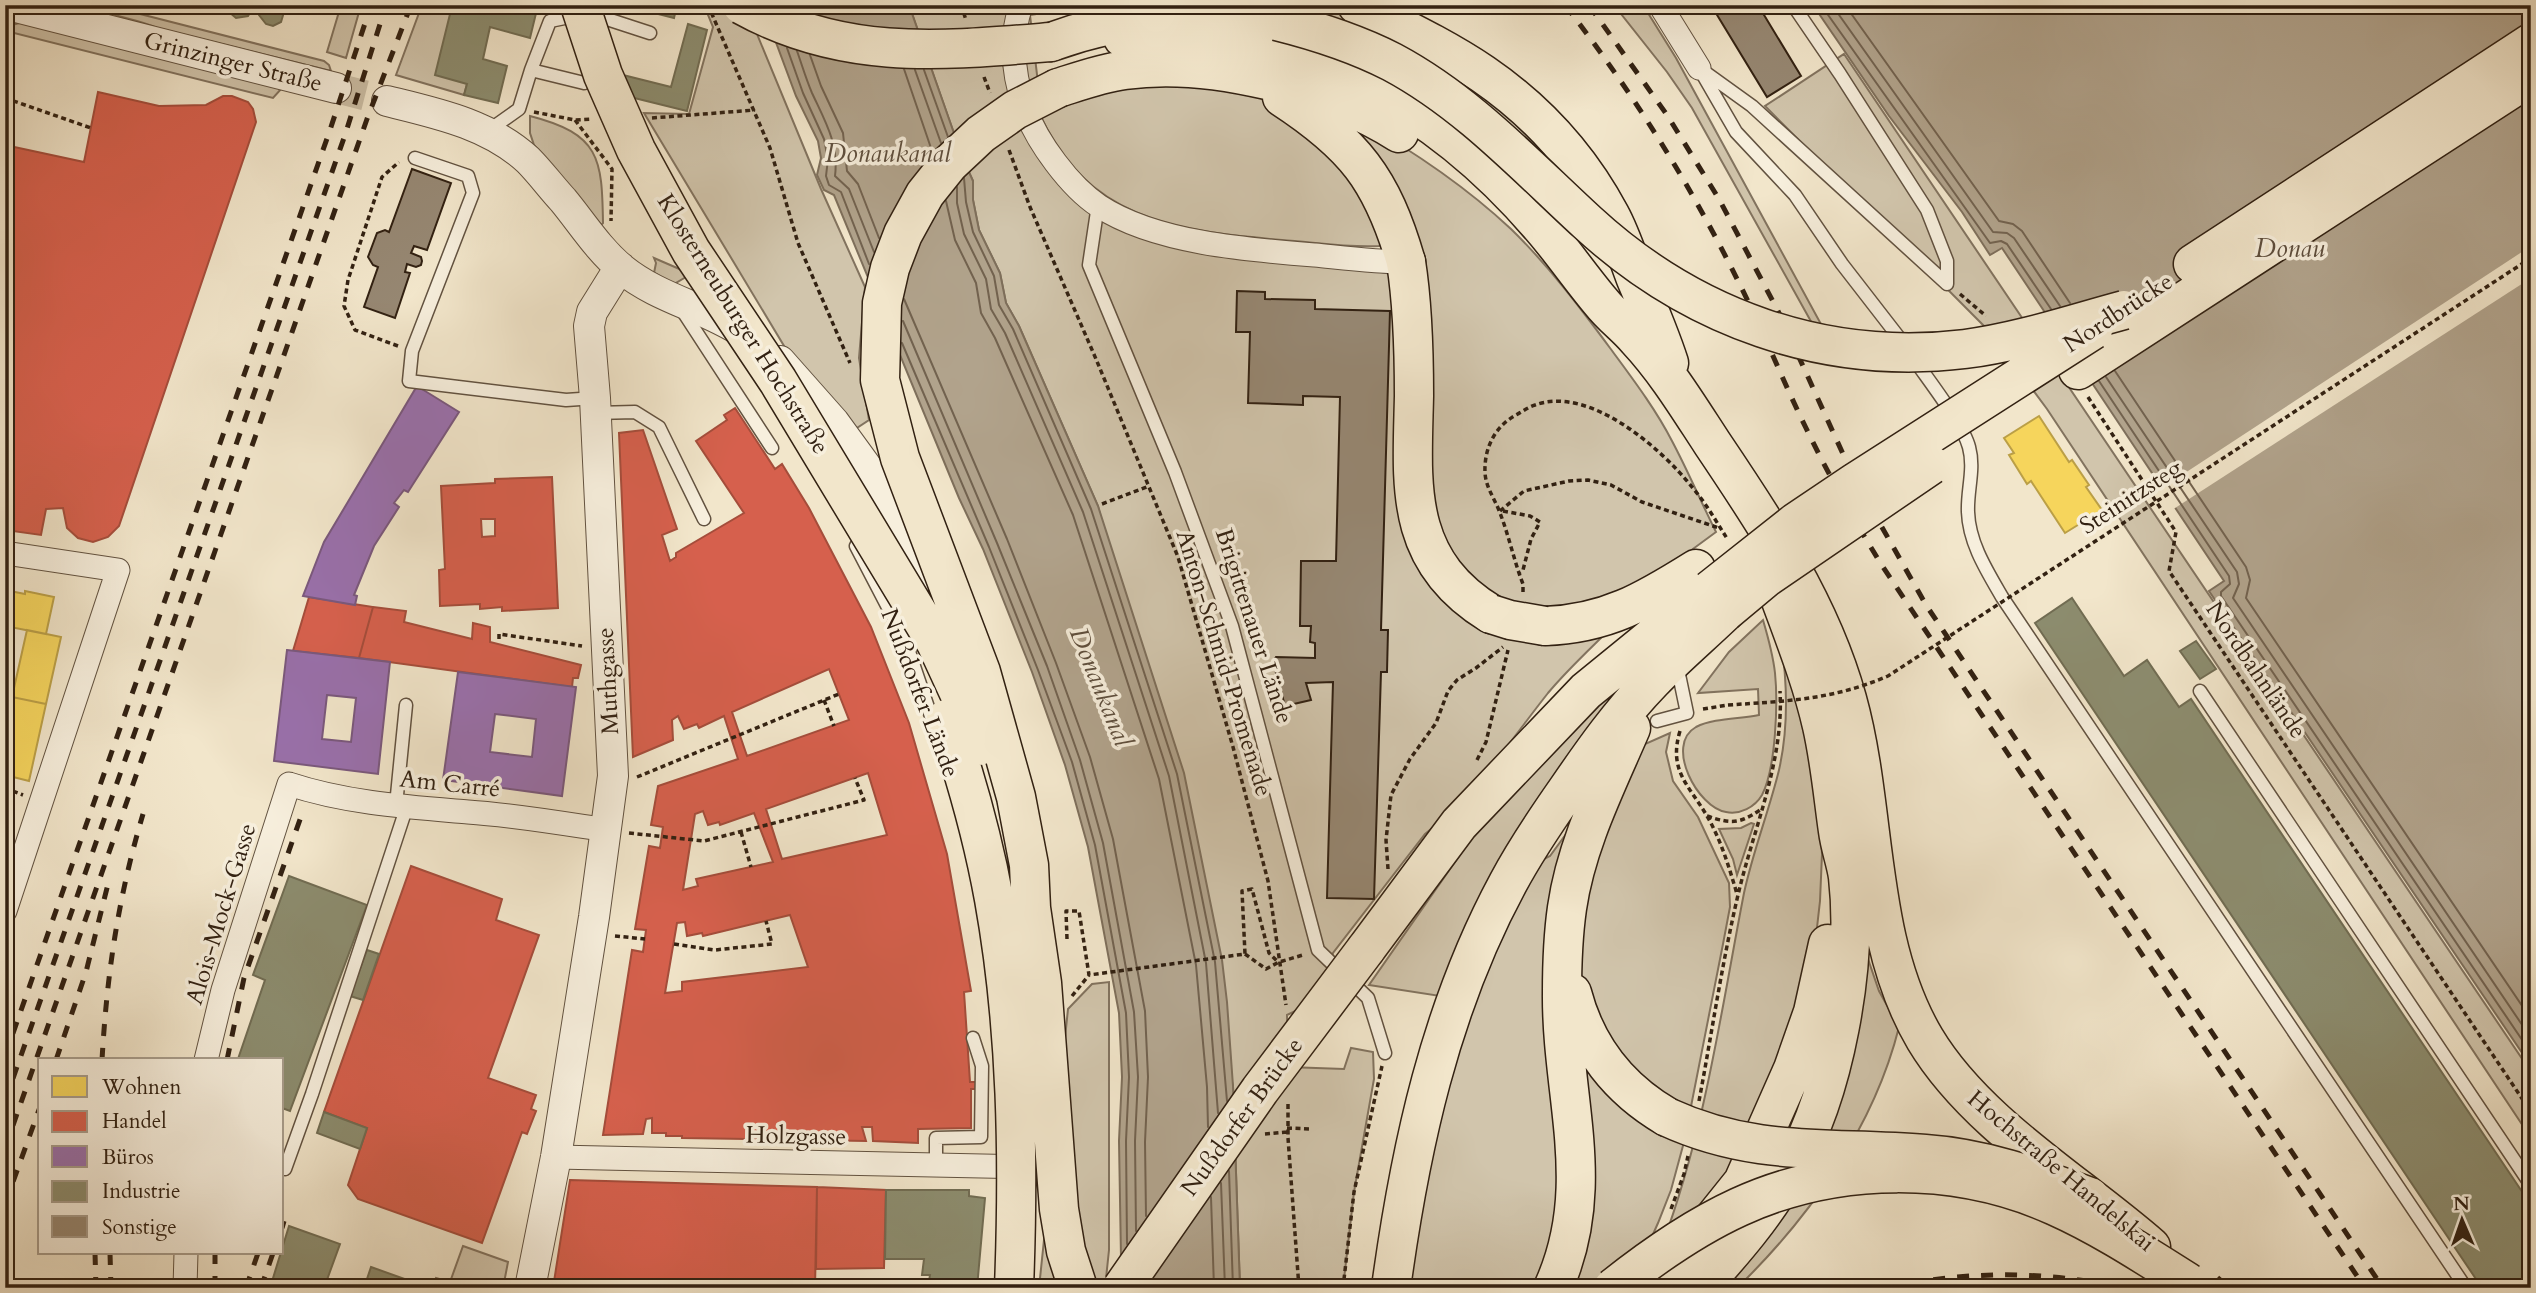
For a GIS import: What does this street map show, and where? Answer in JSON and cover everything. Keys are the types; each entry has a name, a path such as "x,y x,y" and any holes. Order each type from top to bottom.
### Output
{"highway":[{"path":"742,5 773,22 811,35 848,43 936,50 1170,36 1232,44 1295,59 1364,84 1427,121 1487,169 1554,242 1615,318 1637,338 1676,389"},
{"path":"1357,5 1435,45 1484,75 1520,102 1553,133 1590,180 1612,218 1662,342 1676,389"},
{"name":"Klosterneuburger Hochstraße","path":"597,10 603,75 636,150 691,251 778,381 887,559"},
{"path":"1051,42 1087,29 1124,21 1182,15 1277,21 1361,47 1423,80 1467,111 1616,247 1655,274 1704,304 1757,327 1791,338 1836,348 1876,352 1967,348 1993,344 2124,310"},
{"name":"Nordbrücke","path":"1710,590 1796,522 2531,43"},
{"path":"1079,1288 1066,1251 1059,1209 1042,983 1031,908 1029,865 1016,797 981,672 900,458 880,380 881,303 903,234 925,194 948,164 981,134 1014,110 1058,88 1127,69 1196,68 1298,89 1346,105 1384,123 1467,183 1549,259 1576,272"},
{"name":"Nordbrücke","path":"1710,590 1767,577 1870,505 2531,76"},
{"path":"1254,79 1340,139 1378,187 1389,209 1406,262 1413,331 1412,467 1415,506 1421,530 1440,567 1454,586 1501,628 1510,620 1545,626 1580,623 1612,615 1659,593 1710,590"},
{"path":"1615,318 1728,495 1769,570 1810,682 1822,727 1838,835 1848,876 1849,958 1842,1014 1814,1119 1792,1168 1755,1226 1700,1288"},
{"name":"Hochstraße Handelskai","path":"1676,389 1782,548 1822,630 1847,699 1888,941 1906,1002 1925,1038 1944,1068 2000,1124 2199,1281"},
{"path":"887,559 936,643 960,695 990,776 1015,871 1031,908"},
{"path":"887,559 929,668 957,754 976,816 994,899 1010,1021 1016,1131 1014,1288"},
{"path":"1553,1288 1566,1257 1577,1191 1574,1123 1563,1037 1562,992 1567,908 1583,846 1601,797 1664,670 1710,590"},
{"name":"Nußdorfer Brücke","path":"1122,1288 1260,1090 1459,824 1586,691 1710,590"},
{"path":"1391,1288 1420,1118 1462,982 1507,884 1538,832 1613,727 1664,670"},
{"path":"1658,1288 1743,1182 1793,1069 1813,1012 1825,963 1833,916 1838,835"},
{"path":"1564,957 1577,1014 1593,1047 1621,1083 1645,1104 1695,1130 1748,1144 1817,1150 1928,1154 1968,1160 2043,1179 2090,1197"},
{"path":"1614,1288 1664,1249 1739,1207 1769,1195 1817,1182 1870,1173 1906,1173 1983,1181 2043,1201 2199,1281"}],"street":[{"name":"Grinzinger Straße","path":"8,5 65,12 336,88"},
{"path":"1021,5 1015,31 1013,68 1028,117 1051,156 1072,181 1098,205 1130,222 1174,236 1223,246 1406,262"},
{"path":"1660,5 1699,68"},
{"path":"387,101 457,120 487,132 526,159 593,240 620,267"},
{"name":"Nußdorfer Lände","path":"620,267 657,292 724,320 773,352 834,422 866,466 938,635 981,766 1017,925 1030,1027 1034,1167 998,1252 995,1288"},
{"name":"Muthgasse","path":"530,1288 556,1157 613,776 590,318 620,267"},
{"path":"5,553 118,570 5,911"},
{"name":"Am Carré","path":"289,784 313,792 401,806 469,811 606,830"},
{"name":"Alois-Mock-Gasse","path":"206,1058 223,990 289,784"},
{"name":"Holzgasse","path":"556,1157 1034,1167"},
{"path":"185,1288 186,1254"}],"lane":[{"path":"1793,5 1927,210 1947,261 1947,284"},
{"path":"487,132 519,109 550,21 597,10 650,33"},
{"path":"1699,68 1752,106 1947,284"},
{"path":"1699,68 1736,132 1795,195 1842,264 1889,323 1962,431 1971,458 1968,513 1971,534 2002,597 2466,1288"},
{"path":"531,70 584,83"},
{"path":"415,158 468,176 473,193 412,351 409,381 566,400 635,412 659,427 705,519"},
{"name":"Brigittenauer Lände","path":"1098,205 1089,265 1175,472 1232,626 1319,951"},
{"path":"677,301 772,448"},
{"path":"724,320 802,440 820,475"},
{"name":"Nußdorfer Lände","path":"850,534 905,640 959,796 964,824"},
{"path":"1657,721 1687,713 1664,670"},
{"path":"2200,691 2531,1185"},
{"path":"284,1168 312,1094 401,806 406,705"},
{"path":"1319,951 1368,998 1385,1053"},
{"path":"995,1029 1018,1028"},
{"path":"936,1166 936,1138 981,1137 982,1066 972,1038"}],"path":[{"path":"708,5 770,148 798,243 850,364"},
{"path":"963,12 972,5"},
{"path":"985,79 993,104"},
{"path":"5,98 91,128"},
{"path":"575,120 612,169 611,227"},
{"name":"Anton-Schmid-Promenade","path":"1007,143 1030,207 1178,557 1233,747 1268,881 1287,1015"},
{"path":"412,351 355,330 344,306 348,280 382,177 396,163 415,158"},
{"name":"Steinitzsteg","path":"1687,713 1728,705 1818,698 1842,693 1888,676 2531,258"},
{"path":"1947,284 1987,316"},
{"name":"Nordbahnlände","path":"2086,395 2176,532 2169,570 2531,1112"},
{"path":"1519,573 1523,570 1531,539 1540,522 1530,516 1508,510 1500,511 1524,491 1569,481 1588,480 1611,485 1642,502 1720,529"},
{"path":"1102,504 1149,486"},
{"path":"1474,767 1486,742 1501,628"},
{"path":"499,639 499,634 607,650"},
{"path":"5,650 11,654 5,678"},
{"path":"1687,713 1677,742 1679,771 1686,787 1707,816 1725,853 1738,896 1776,762 1781,721 1779,682"},
{"path":"631,779 839,694"},
{"path":"824,700 834,726"},
{"path":"606,830 704,841 864,800 855,778"},
{"path":"1707,816 1724,821 1743,821 1761,810"},
{"path":"741,832 751,867"},
{"path":"1245,954 1242,891 1252,889 1269,953 1279,962"},
{"path":"1068,948 1066,911 1079,911 1089,975"},
{"path":"674,944 715,950 772,944 766,921"},
{"path":"1072,996 1089,975 1245,954 1266,969 1279,962 1319,951"},
{"path":"1368,1288 1343,1285 1354,1192 1385,1053"},
{"path":"1287,1094 1299,1288"},
{"path":"1287,1128 1311,1129"},
{"path":"2199,1281 2230,1288"}],"shaded area":[{"path":"90,5 105,5 324,61 331,71 157,28"},
{"path":"341,5 361,5 346,58 327,52"},
{"path":"422,5 467,5 466,10 452,6 467,84 464,95 396,75"},
{"path":"704,5 745,5 821,189 865,287 859,358 869,420 840,439 644,113 689,114 713,27"},
{"path":"909,5 980,5 1029,15 1033,5 1095,5 1030,15 1038,83 1096,87 1190,83 1256,96 1284,108 1319,132 1385,237 1379,246 1330,244 1205,231 1170,224 1138,213 1108,197 1081,175 1058,147 1038,110 1018,121 1041,162 1058,181 1096,214 1391,274 1438,582 1611,628 1555,684 1475,786 1425,834 1333,953 1319,1000 1287,1015 1288,1067 1344,1069 1351,1048 1373,1052 1374,1079 1354,1192 1343,1288 1240,1288 1233,1086 1098,506 1019,326 1006,303 1000,273 979,230 973,200 973,181"},
{"path":"1288,5 1331,5 1383,31 1490,92 1585,193 1492,109 1447,74"},
{"path":"1614,5 1643,5 1676,58 1822,326 1813,325 1692,108"},
{"path":"23,22 282,88 273,98 6,31 12,25"},
{"path":"1844,54 2531,1072 2531,1138 2047,409 1990,332 1765,106"},
{"path":"530,116 571,131 584,141 592,152 601,181 601,225 534,145 530,133"},
{"path":"1355,118 1416,155 1475,197 1511,229 1550,271 1635,382 1658,417 1716,532 1648,582 1608,599 1552,608 1512,604 1468,580 1429,512 1423,320 1356,138"},
{"path":"654,258 691,274 674,284 654,273"},
{"path":"1763,620 1776,685 1775,735 1770,769 1762,795 1755,803 1747,809 1731,813 1715,808 1696,788 1688,775 1683,747 1687,736 1703,724 1759,715 1758,689 1698,693 1729,652"},
{"path":"1781,638 1794,682 1819,802 1822,854 1814,954 1787,1057 1714,1198 1662,1245 1701,1115 1744,893 1779,770 1786,704"},
{"path":"1659,650 1440,996 1369,985 1485,819 1609,687"},
{"path":"1670,733 1666,752 1673,781 1698,817 1729,883 1730,907 1684,1142 1671,1190 1658,1223 1646,1250 1590,1288 1568,1288 1574,1039 1613,1057 1577,968 1582,888 1634,756 1645,744"},
{"path":"1585,808 1567,1159 1542,1288 1407,1288 1414,1227 1468,1006 1534,864 1550,856"},
{"path":"1754,824 1737,875 1733,859 1719,829 1741,828"},
{"path":"1868,959 1879,991 1899,1027 1873,1100 1856,1135 1814,1201 1764,1261 1737,1288 1723,1288"},
{"path":"1109,982 1109,1250 1105,1288 1039,1288 1068,1009 1092,984"},
{"path":"463,1246 508,1262 503,1288 433,1288 436,1278 450,1282"}],"water":[{"name":"Donaukanal","path":"762,5 909,5 973,181 973,200 979,230 1000,273 1006,303 1019,326 1098,506 1184,773 1222,960 1233,1086 1240,1288 1119,1288 1122,1077 1119,1013 1088,847 1065,765 1032,672 834,195 824,190 817,175 821,158 818,141 796,96"},
{"name":"Donau","path":"1813,5 2531,5 2531,1066 2209,591 2224,581 2002,248 1990,255 1962,212 1889,116"}],"pier":[{"path":"2531,246 2531,278 2172,510 2159,490"}],"building: Wohnen":[{"path":"2039,416 2069,462 2072,460 2089,485 2086,487 2102,510 2065,533 2031,481 2027,484 2009,455 2014,453 2004,438"},
{"path":"5,590 54,597 46,634 5,626"},
{"path":"27,630 61,637 46,704 12,697"},
{"path":"12,697 46,704 29,781 5,775 5,727"}],"building: Handel":[{"path":"98,92 159,106 206,105 223,96 232,96 248,102 256,122 119,526 108,537 93,542 78,538 67,528 63,508 46,509 41,535 5,530 5,145 84,162"},
{"path":"735,408 775,469 782,464 809,508 871,627 909,723 947,854 971,991 964,992 970,1082 977,1082 977,1089 971,1089 971,1128 918,1129 918,1143 873,1141 872,1127 862,1127 866,1141 682,1138 666,1136 666,1133 652,1133 652,1118 646,1119 643,1134 603,1135 632,950 643,952 646,930 635,929 649,846 660,848 663,827 651,825 658,786 738,759 724,716 699,728 697,724 684,729 678,716 672,720 673,740 633,757 619,433 643,430 677,529 662,535 670,561 676,557 676,553 744,513 696,441 727,420 724,415","holes":["829,669 849,720 747,756 732,712","868,773 887,835 782,859 766,809","703,811 708,825 719,822 720,825 754,813 773,862 696,879 698,886 683,890 695,814","790,915 808,967 682,982 682,991 665,993 677,923 685,922 687,936 702,933 703,936"]},
{"path":"552,477 558,608 502,611 502,607 480,609 480,604 440,606 439,570 445,569 441,486 495,483 495,479","holes":["481,519 495,519 495,536 482,537"]},
{"path":"309,597 373,607 359,658 293,651"},
{"path":"373,607 406,611 404,622 472,639 473,623 490,627 490,642 581,665 578,678 573,678 572,687 359,658"},
{"path":"411,866 502,899 496,920 539,935 488,1078 536,1095 531,1109 536,1111 527,1134 522,1132 482,1243 358,1199 348,1185 367,1128 324,1112"},
{"path":"570,1180 817,1187 815,1288 553,1288"},
{"path":"817,1187 886,1190 884,1268 816,1269"}],"building: Büros":[{"path":"417,386 459,412 408,492 404,490 394,503 399,507 374,546 354,595 357,596 355,605 303,596 324,542"},
{"path":"287,650 390,662 378,774 274,761","holes":["327,695 356,698 351,742 322,739"]},
{"path":"458,672 576,687 562,796 443,780","holes":["495,714 536,719 532,757 490,752"]}],"building: Industrie":[{"path":"227,5 254,5 248,16 236,18 229,12"},
{"path":"261,5 282,5 284,12 281,22 273,26 266,24 259,15"},
{"path":"467,5 538,5 530,38 490,27 483,59 507,66 498,103 464,95 467,84 435,75 452,6 466,10"},
{"path":"623,5 677,5 674,18"},
{"path":"688,24 707,30 687,111 614,93 619,74 671,87"},
{"path":"2072,598 2124,676 2147,660 2179,707 2191,699 2531,1205 2531,1288 2482,1288 2035,623"},
{"path":"2196,641 2216,669 2200,679 2180,651"},
{"path":"289,876 367,905 290,1111 284,1109 284,1058 238,1058 265,980 253,975"},
{"path":"367,950 379,954 363,1000 350,996"},
{"path":"324,1112 367,1128 360,1149 317,1133"},
{"path":"886,1190 969,1190 969,1196 985,1198 977,1288 928,1288 930,1275 922,1275 924,1259 885,1259"},
{"path":"289,1226 340,1244 324,1288 270,1288 280,1254 284,1254"},
{"path":"371,1267 427,1287 427,1288 364,1288"}],"building: Sonstige":[{"path":"1711,5 1758,5 1801,76 1767,97"},
{"path":"412,169 451,183 427,250 414,246 411,253 421,257 422,261 421,265 416,267 407,264 405,272 410,273 395,318 364,307 378,267 373,265 368,257 377,233 385,230 389,232"},
{"path":"1237,291 1265,292 1265,299 1315,300 1315,309 1390,311 1381,630 1388,630 1387,672 1381,672 1374,899 1327,898 1333,682 1306,683 1311,700 1285,706 1273,662 1276,657 1315,658 1315,643 1310,642 1311,626 1300,626 1301,561 1336,561 1340,397 1303,396 1303,405 1248,403 1250,332 1236,332"}],"tunnel":[{"path":"336,88 387,101"}],"railway":[{"path":"5,1056 330,130 371,5"},
{"path":"5,1101 345,135 386,5"},
{"path":"5,1148 367,119 411,5"},
{"path":"1565,5 1636,103 1699,207 1746,297 1824,464 1883,567 2365,1288"},
{"path":"1589,5 1667,115 1719,199 1778,311 1853,476 1926,605 2383,1288"},
{"path":"227,1058 244,978 303,811"},
{"path":"102,1058 115,936 143,814"},
{"path":"57,1058 86,972 110,876"},
{"path":"5,1204 38,1113"},
{"path":"95,1254 96,1288"},
{"path":"110,1254 111,1288"},
{"path":"215,1254 215,1288"},
{"path":"246,1288 258,1254"},
{"path":"261,1288 273,1254"},
{"path":"1886,1288 1945,1278 2004,1275 2063,1278 2121,1288"}]}
